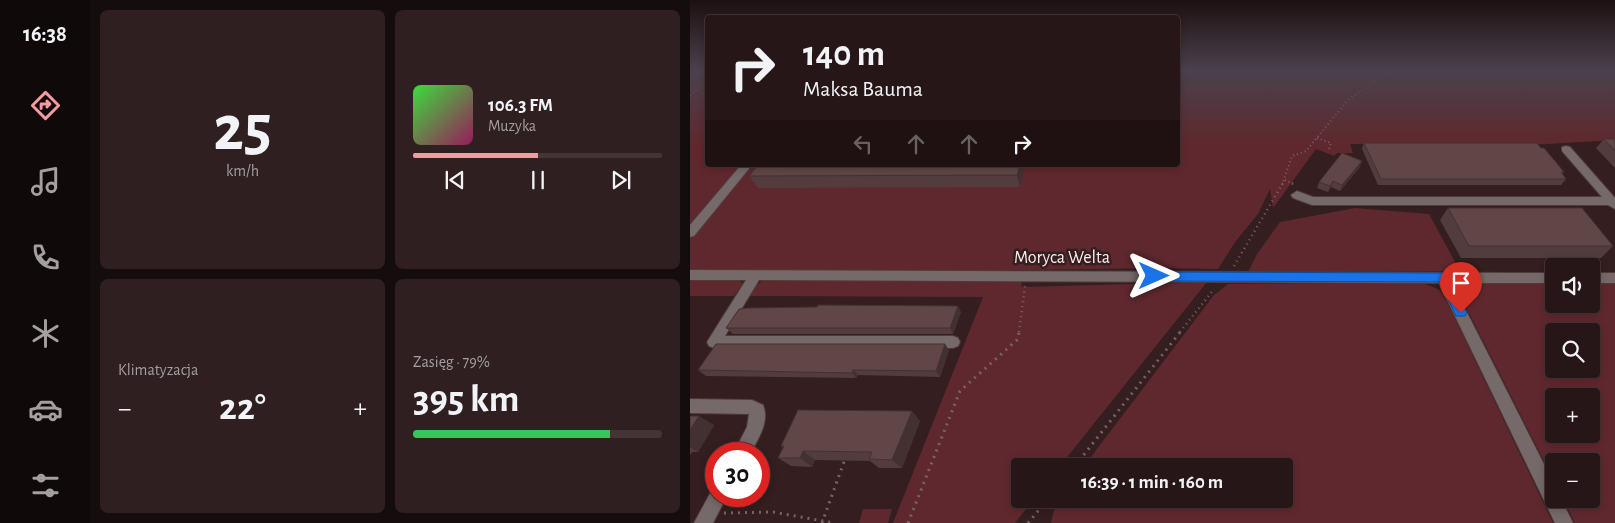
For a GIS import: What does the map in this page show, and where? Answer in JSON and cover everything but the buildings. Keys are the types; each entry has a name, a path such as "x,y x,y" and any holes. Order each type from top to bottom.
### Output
{"street":[{"path":"1566,149 1614,203"},
{"path":"690,233 745,167"},
{"path":"1297,195 1312,201 1614,203"},
{"name":"Moryca Welta","path":"690,275 1545,278"},
{"path":"756,275 714,342 954,342"},
{"path":"1443,278 1564,523"},
{"path":"1600,278 1615,278"},
{"path":"690,406 752,407 757,410 756,427 748,442"},
{"path":"706,518 712,507"}],"path":[{"path":"1081,458 1209,293 1227,277 1285,180 1292,156 1306,151 1348,100 1356,94"},
{"path":"1317,137 1330,143 1329,148"},
{"path":"908,523 960,392 1018,339 1026,276"},
{"path":"822,522 845,458"},
{"path":"1028,523 1040,508"},
{"path":"706,518 773,512 834,523"}],"shaded area":[{"path":"690,94 705,94 705,167 1180,167 1180,94 1615,94 1615,140 1547,144 1350,144 1353,153 1337,153 1334,156 1316,149 1273,208 1270,189 1258,214 1235,242 1218,269 973,271 690,270"},
{"path":"1355,208 1429,214 1460,271 1248,272 1257,254 1280,222"},
{"path":"690,281 740,281 743,284 734,296 690,296"},
{"path":"762,281 1021,281 1022,287 1207,282 1066,458 1011,458 1011,508 1027,508 1015,523 893,523 983,297 750,296 756,285"},
{"path":"1423,283 1440,290 1553,523 1051,523 1055,508 1293,508 1293,458 1090,458 1214,295 1228,284"},
{"path":"1472,283 1545,284 1545,313 1600,313 1600,284 1615,284 1615,523 1575,523 1568,508 1600,508 1600,453 1545,453 1545,463 1462,299 1462,288"},
{"path":"863,509 892,509 888,523 859,523"}],"route":[{"path":"1154,276 1443,278 1461,313"}]}
